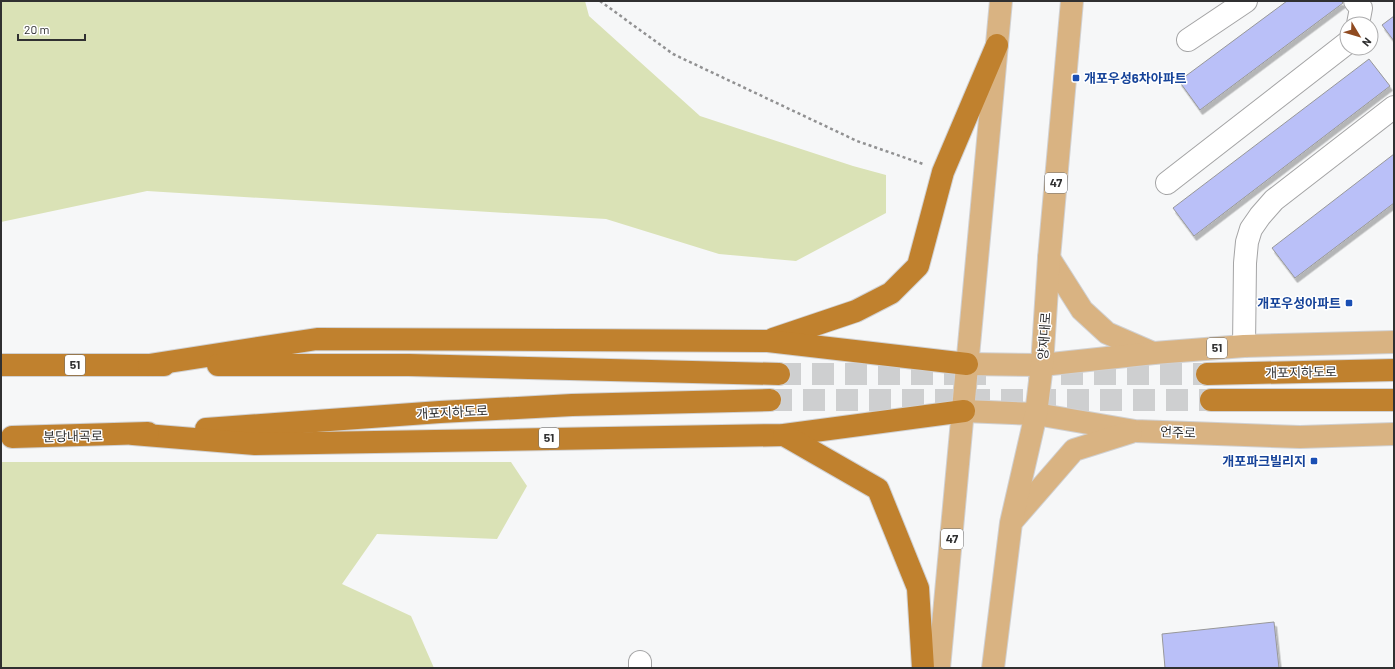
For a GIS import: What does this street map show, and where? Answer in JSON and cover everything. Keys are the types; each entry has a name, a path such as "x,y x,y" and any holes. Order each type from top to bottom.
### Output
{"highway":[{"path":"768,341 856,311 891,293 918,266 943,172 997,45"},
{"name":"51","path":"149,365 318,339 768,341 967,364"},
{"name":"51","path":"1,365 409,365 779,374"},
{"name":"개포지하도로","path":"1207,374 1394,370"},
{"name":"개포지하도로","path":"133,434 440,412 572,405 770,400"},
{"path":"1211,400 1394,400"},
{"name":"51","path":"133,434 255,444 784,435 964,411"},
{"name":"분당내곡로","path":"12,437 133,434"},
{"path":"784,435 878,489 918,588 923,668"}],"main road":[{"name":"47","path":"939,668 1002,1"},
{"name":"양재대로","path":"993,668 1011,523 1036,414 1042,365 1049,258 1072,1"},
{"path":"1049,258 1082,310 1107,333 1154,353"},
{"name":"51","path":"967,364 1042,365 1154,353 1244,346 1394,342"},
{"name":"언주로","path":"964,411 1036,414 1135,431 1300,437 1394,434"},
{"path":"1011,523 1074,450 1135,431"}],"lane":[{"path":"1188,40 1246,1"},
{"path":"1167,183 1339,49"},
{"path":"1244,346 1245,263 1250,229 1274,200 1394,107"}],"path":[{"path":"600,1 673,54 857,141 943,172"}],"green space":[{"path":"1,1 585,1 589,16 700,116 853,166 886,175 886,213 796,261 719,254 606,219 147,191 1,222"},
{"path":"1,462 511,462 527,486 497,539 377,534 342,584 411,616 434,668 1,668"}],"building":[{"path":"1287,1 1341,1 1343,3 1200,110 1179,81"},
{"path":"1394,16 1394,41 1382,25"},
{"path":"1369,59 1390,86 1194,236 1173,208"},
{"path":"1394,154 1394,203 1295,278 1272,248"},
{"path":"1274,622 1279,668 1165,668 1162,634"}],"tunnel":[{"path":"779,374 986,374"},
{"path":"1028,374 1207,374"},
{"path":"770,400 1211,400"}],"place":[{"name":"개포우성6차아파트","path":"1076,78"},
{"name":"개포우성아파트","path":"1349,303"},
{"name":"개포파크빌리지","path":"1314,461"}]}
